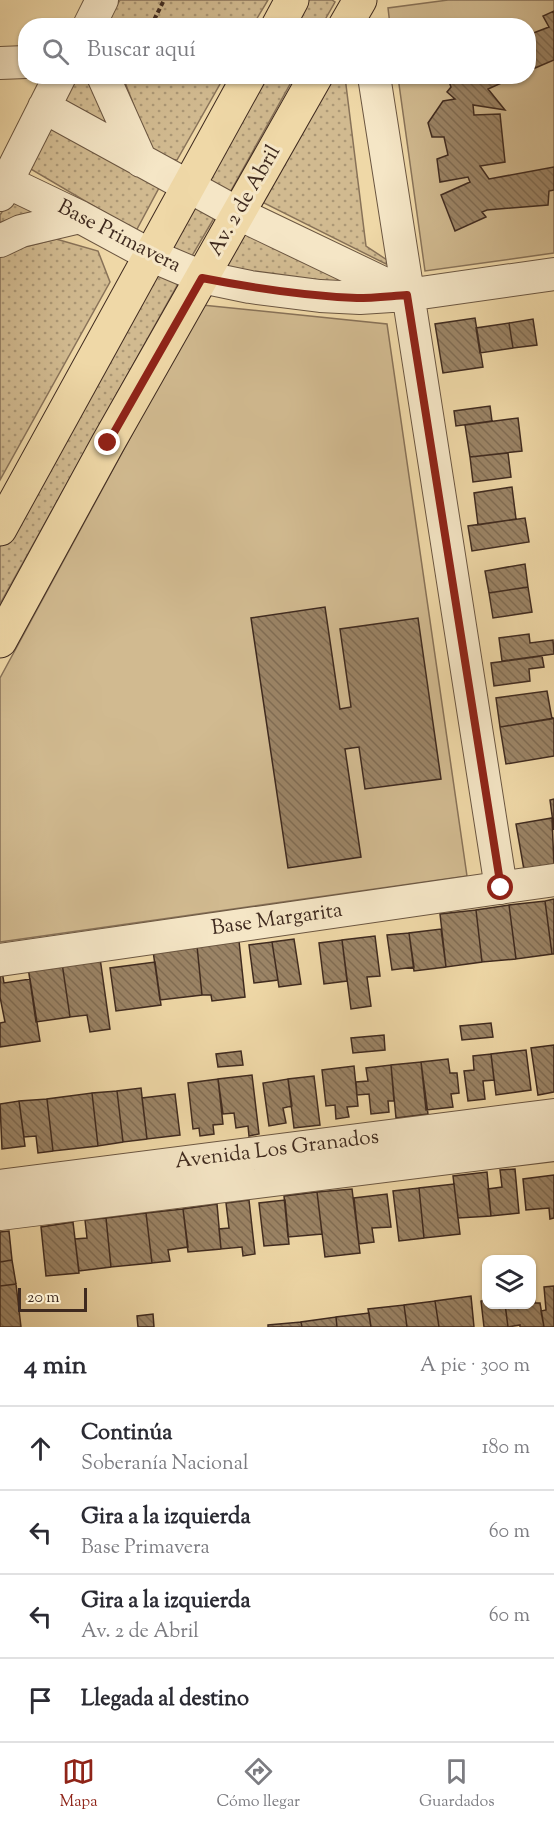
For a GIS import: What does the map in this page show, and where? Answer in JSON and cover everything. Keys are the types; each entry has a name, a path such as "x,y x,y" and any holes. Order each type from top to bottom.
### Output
{"main road":[{"path":"282,18 292,0"},
{"path":"350,18 361,0"},
{"path":"0,529 245,84"},
{"name":"Av. 2 de Abril","path":"0,641 312,84"}],"street":[{"path":"361,0 364,18"},
{"path":"0,63 18,62"},
{"path":"4,188 56,84"},
{"path":"107,84 141,161"},
{"path":"375,84 501,888"},
{"path":"44,107 239,214 407,295"},
{"name":"Base Primavera","path":"4,188 80,217 152,256 202,278 250,287 320,296 360,298 407,295 554,274"},
{"path":"0,241 21,231 80,217"},
{"name":"Base Margarita","path":"0,960 554,880"},
{"name":"Avenida Los Granados","path":"0,1186 554,1115"},
{"name":"Avenida Los Granados","path":"0,1214 554,1145"}],"path":[{"path":"155,18 164,0"}],"shaded area":[{"path":"120,0 268,0 257,18 111,18"},
{"path":"304,0 332,0 335,2 326,18 294,18"},
{"path":"448,0 554,0 554,253 425,271 399,84 536,84 536,18 389,18 388,8"},
{"path":"73,84 95,84 115,128 64,100"},
{"path":"126,84 220,84 177,160 163,158 150,148"},
{"path":"257,84 290,84 228,196 202,182"},
{"path":"321,84 346,84 366,246 387,260 386,264 260,201"},
{"path":"54,124 160,186 136,231 29,168"},
{"path":"13,195 42,210 0,222 0,215"},
{"path":"192,202 217,213 189,261 166,252"},
{"path":"243,227 360,281 318,283 217,272"},
{"path":"56,239 98,251 110,282 0,480 0,257 5,252"},
{"path":"154,272 179,282 0,604 0,547"},
{"path":"202,305 387,324 467,876 0,942 0,678"}],"building":[{"path":"554,11 554,60 536,68 536,32 549,27 543,16"},
{"path":"450,84 499,84 488,89 505,110 473,105 474,115 500,114 505,162 480,166 489,179 554,167 554,190 549,191 548,205 487,210 482,212 486,217 455,231 441,195 470,182 468,177 440,182 437,159 448,155 444,137 432,137 428,123 443,101 455,99 447,92 451,87"},
{"path":"475,318 483,367 443,373 435,324"},
{"path":"533,319 537,345 513,348 509,323"},
{"path":"509,323 513,348 480,353 476,328"},
{"path":"490,406 492,421 456,426 454,411"},
{"path":"518,418 522,451 470,457 465,425"},
{"path":"508,453 511,477 473,482 470,457"},
{"path":"512,487 516,519 478,525 474,493"},
{"path":"525,518 529,542 472,551 468,526"},
{"path":"525,564 528,587 489,593 485,571"},
{"path":"528,587 532,612 493,618 489,593"},
{"path":"325,607 340,709 351,707 340,629 418,618 441,779 365,789 359,747 345,749 361,857 288,868 251,618"},
{"path":"529,634 530,643 553,640 554,654 502,661 499,638"},
{"path":"542,656 544,667 529,669 530,681 494,686 491,663"},
{"path":"547,691 552,719 500,727 496,698"},
{"path":"554,718 554,756 506,764 500,727"},
{"path":"554,799 554,830 550,800"},
{"path":"552,818 554,865 524,870 516,824"},
{"path":"554,899 554,954 552,954 545,901"},
{"path":"545,901 552,954 516,959 509,905"},
{"path":"509,905 516,959 482,962 476,910"},
{"path":"476,910 482,962 446,967 440,914"},
{"path":"441,929 446,967 414,971 409,933"},
{"path":"409,933 414,967 392,970 387,935"},
{"path":"375,936 380,976 367,977 371,1006 351,1009 342,940"},
{"path":"294,939 301,984 279,987 272,942"},
{"path":"342,940 347,981 324,984 319,943"},
{"path":"239,941 245,997 212,1001 211,995 202,995 197,946"},
{"path":"272,942 278,980 254,983 249,945"},
{"path":"197,946 202,995 160,1000 153,951"},
{"path":"100,958 110,1029 90,1032 87,1015 70,1017 62,963"},
{"path":"155,962 161,1005 116,1011 110,968"},
{"path":"62,963 70,1017 36,1022 28,967"},
{"path":"0,971 2,971 4,983 30,979 40,1041 0,1047 0,1023 5,1022 0,997"},
{"path":"491,1023 493,1037 462,1040 460,1026"},
{"path":"384,1035 385,1050 353,1053 351,1038"},
{"path":"554,1045 554,1092 538,1095 531,1048"},
{"path":"526,1050 531,1090 496,1095 491,1054"},
{"path":"241,1051 243,1065 218,1067 216,1054"},
{"path":"491,1054 494,1080 483,1081 485,1099 468,1101 464,1071 474,1070 473,1056"},
{"path":"448,1059 450,1073 457,1073 459,1093 451,1094 453,1107 426,1110 421,1062"},
{"path":"421,1062 428,1114 396,1118 391,1065"},
{"path":"391,1065 394,1101 388,1101 389,1112 371,1114 369,1094 357,1095 356,1082 368,1081 366,1068"},
{"path":"354,1066 358,1106 347,1107 349,1117 336,1119 335,1105 326,1106 322,1070"},
{"path":"252,1075 259,1134 249,1136 248,1126 236,1128 234,1113 223,1114 218,1079"},
{"path":"314,1076 320,1125 294,1128 288,1079"},
{"path":"218,1079 223,1124 213,1125 214,1134 200,1136 199,1128 193,1129 188,1083"},
{"path":"288,1079 292,1106 283,1108 286,1123 269,1126 263,1083"},
{"path":"141,1088 147,1139 123,1142 117,1091"},
{"path":"117,1091 123,1142 98,1146 92,1093"},
{"path":"92,1093 98,1146 53,1151 47,1099"},
{"path":"175,1094 180,1135 147,1139 142,1098"},
{"path":"47,1099 53,1151 38,1153 36,1136 24,1137 19,1101"},
{"path":"19,1101 25,1146 2,1149 0,1104"},
{"path":"515,1169 519,1213 491,1216 488,1189 502,1187 500,1170"},
{"path":"487,1172 491,1216 458,1218 453,1176"},
{"path":"554,1175 554,1218 550,1219 549,1208 526,1210 523,1179"},
{"path":"454,1184 460,1234 424,1238 419,1188"},
{"path":"419,1188 424,1238 399,1241 393,1191"},
{"path":"352,1189 360,1253 325,1257 317,1192"},
{"path":"317,1192 322,1234 288,1237 284,1196"},
{"path":"387,1194 391,1227 372,1228 374,1242 359,1244 354,1198"},
{"path":"249,1200 255,1254 243,1256 242,1247 221,1249 219,1229 229,1228 226,1203"},
{"path":"285,1200 289,1244 264,1246 259,1203"},
{"path":"217,1204 221,1249 188,1252 183,1209"},
{"path":"183,1209 188,1247 168,1250 170,1261 152,1263 146,1213"},
{"path":"146,1213 152,1263 111,1267 106,1218"},
{"path":"106,1218 111,1267 79,1271 75,1239 87,1238 85,1220"},
{"path":"73,1222 79,1273 46,1276 41,1227"},
{"path":"9,1231 12,1260 0,1262 0,1232"},
{"path":"12,1260 16,1284 0,1286 0,1262"},
{"path":"16,1284 21,1327 0,1327 0,1286"},
{"path":"554,1286 554,1327 544,1327 541,1311 546,1310 544,1287"},
{"path":"471,1296 474,1327 439,1327 435,1301"},
{"path":"435,1301 439,1327 407,1327 404,1305"},
{"path":"481,1301 482,1309 506,1309 508,1327 484,1327"},
{"path":"536,1303 540,1303 544,1327 520,1327 520,1325 508,1327 506,1309 536,1309"},
{"path":"404,1305 407,1327 371,1327 368,1309"},
{"path":"369,1313 371,1327 337,1327 336,1317"},
{"path":"153,1314 154,1327 138,1327 137,1316"},
{"path":"336,1317 337,1327 302,1327 301,1322"},
{"path":"301,1322 302,1327 268,1327 268,1325"}],"route":[{"path":"108,443 202,278 320,296 360,298 407,295 501,888"}]}
